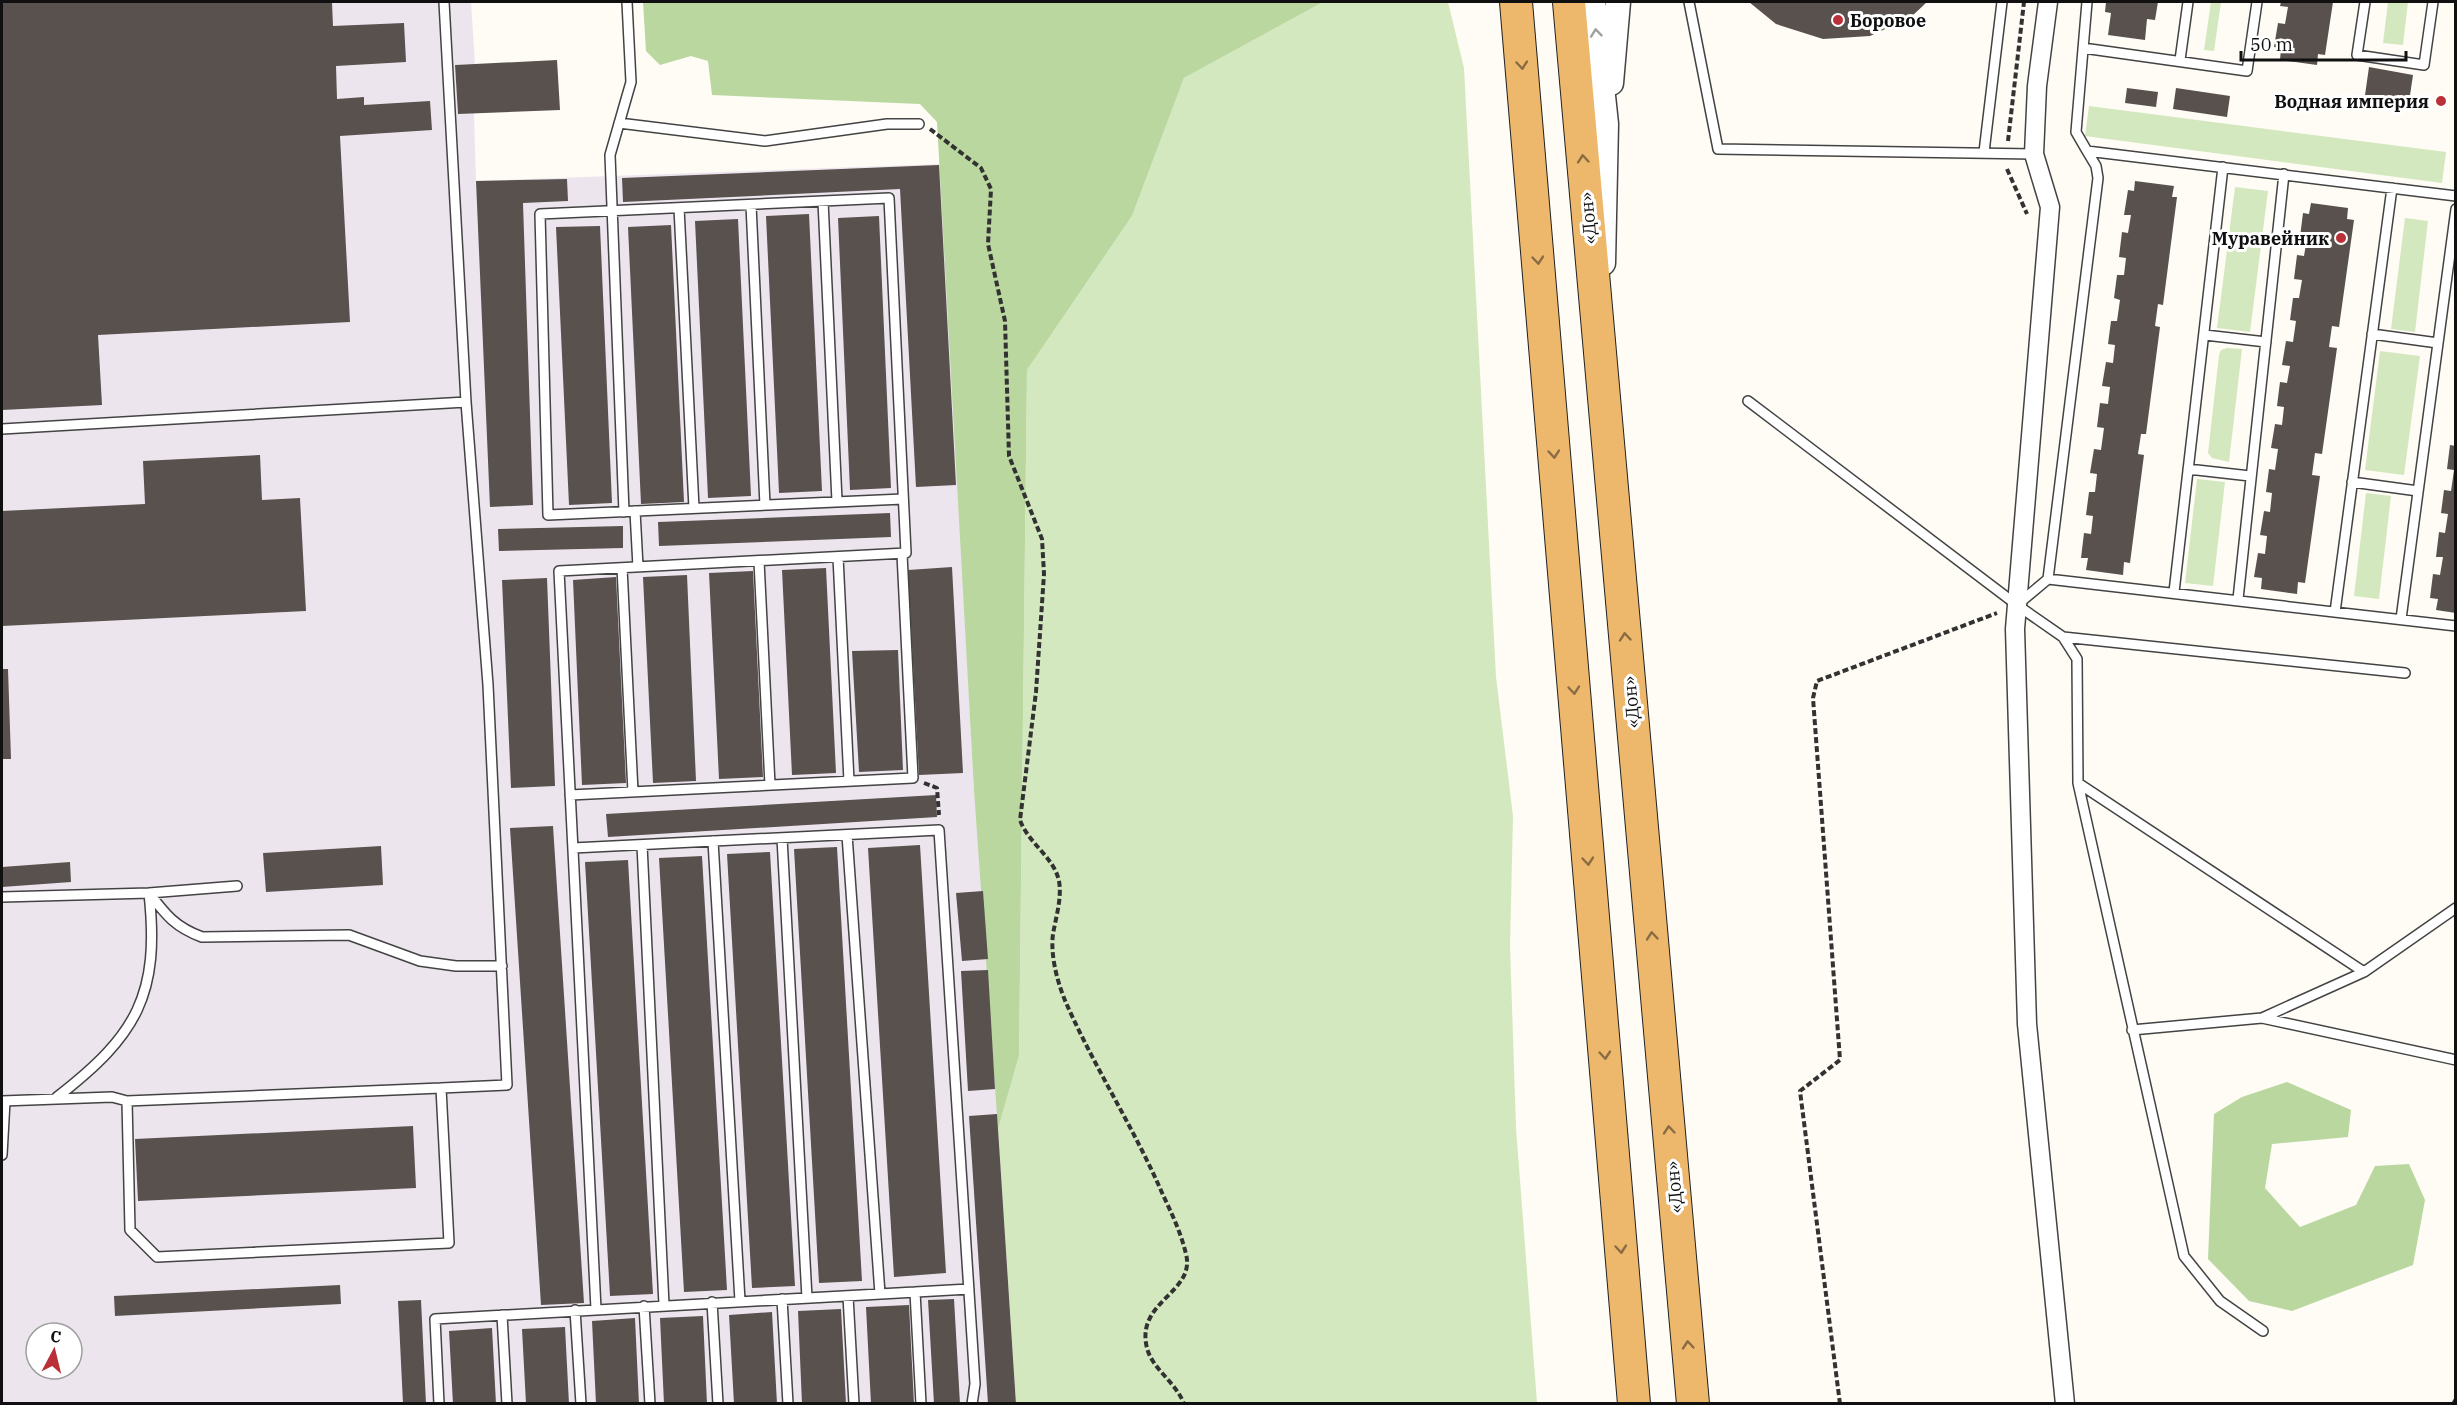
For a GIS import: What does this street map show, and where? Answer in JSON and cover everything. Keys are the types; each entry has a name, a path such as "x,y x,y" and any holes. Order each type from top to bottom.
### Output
{"highway":[{"path":"1516,2 1634,1404"},
{"name":"«Дон»","path":"1569,2 1693,1404"}],"street":[{"path":"1593,2 1606,124"},
{"path":"1598,322 1605,248 1606,124 1619,13 1618,2"},
{"path":"2048,2 2037,86 2034,154 2050,207 2015,629 2027,1024 2065,1404"}],"lane":[{"path":"2,1155 3,1101 57,1097 112,1097 127,1101 507,1084 488,685 466,402 444,2"},
{"path":"624,512 610,155 631,82 627,2"},
{"path":"1689,2 1718,149 2034,154"},
{"path":"1984,152 2002,2"},
{"path":"2017,605 2048,579 2098,178 2096,165 2076,132 2087,2"},
{"path":"2180,60 2188,2"},
{"path":"2083,48 2247,71 2257,2"},
{"path":"2365,2 2357,55 2424,65 2433,2"},
{"path":"619,123 765,141 886,124 919,124"},
{"path":"2086,151 2456,196"},
{"path":"2174,592 2223,167"},
{"path":"2238,599 2284,174"},
{"path":"2335,612 2392,188"},
{"path":"596,1309 559,571 906,553 889,198 540,214 548,515 903,499"},
{"path":"823,201 837,501"},
{"path":"752,205 765,505"},
{"path":"679,208 694,508"},
{"path":"2401,619 2456,209"},
{"path":"2372,334 2438,343"},
{"path":"2205,335 2266,342"},
{"path":"1748,401 2017,605 2063,637 2077,659 2078,783 2184,1256 2220,1301 2263,1331"},
{"path":"2,429 466,402"},
{"path":"2188,469 2250,476"},
{"path":"2352,482 2418,491"},
{"path":"635,511 638,567"},
{"path":"570,795 912,778 902,554"},
{"path":"838,557 849,781"},
{"path":"759,561 770,785"},
{"path":"622,568 633,792"},
{"path":"2048,579 2238,599 2456,626"},
{"path":"2063,637 2405,673"},
{"path":"2078,783 2364,972"},
{"path":"573,848 939,830 975,1384 972,1404"},
{"path":"847,835 880,1294"},
{"path":"782,838 807,1298"},
{"path":"713,841 740,1301"},
{"path":"642,844 664,1305"},
{"path":"2,897 149,893 237,886"},
{"path":"149,893 168,917 183,930 202,937 349,935 420,961 456,966 502,966"},
{"path":"57,1097 90,1072 123,1038 143,1000 152,967 153,930 149,893"},
{"path":"2262,1018 2364,972 2456,908"},
{"path":"2133,1030 2262,1018 2456,1059"},
{"path":"127,1101 130,1230 157,1257 449,1243 441,1088"},
{"path":"439,1404 435,1319 969,1289"},
{"path":"915,1292 921,1404"},
{"path":"848,1296 854,1404"},
{"path":"782,1299 788,1404"},
{"path":"712,1302 718,1404"},
{"path":"644,1306 650,1404"},
{"path":"575,1310 581,1404"},
{"path":"501,1315 507,1404"}],"path":[{"path":"2025,2 2006,153 2007,169 2028,209 2027,221"},
{"path":"919,124 933,129 981,168 991,189 988,244 1005,321 1010,456 1042,539 1044,574 1036,692 1020,820 1023,829 1054,866 1059,881 1059,905 1053,937 1054,959 1066,1003 1152,1169 1187,1256 1187,1272 1149,1316 1145,1330 1147,1349 1178,1389 1184,1404"},
{"path":"1840,1404 1800,1091 1840,1060 1813,698 1817,681 2017,605"},
{"path":"912,778 937,788 939,830"},
{"path":"2453,1404 2456,1399"}],"shaded area":[{"path":"2,2 471,2 475,64 455,65 458,114 474,113 476,181 941,164 974,791 988,959 1016,1403 2,1404"}],"green space":[{"path":"643,2 1323,2 1184,78 1132,216 1027,370 1019,1056 998,1129 974,791 937,122 920,104 712,95 708,61 691,56 660,65 646,51"},
{"path":"1323,2 1448,2 1464,68 1496,677 1513,816 1510,946 1516,1128 1537,1403 1016,1403 998,1129 1019,1056 1027,370 1132,216 1184,78"},
{"path":"2211,2 2221,2 2214,51 2204,50"},
{"path":"2388,2 2408,2 2403,45 2383,43"},
{"path":"2089,106 2446,152 2442,183 2085,136"},
{"path":"2235,187 2268,191 2250,332 2217,328"},
{"path":"2405,218 2428,221 2415,332 2391,329"},
{"path":"2242,349 2229,462 2212,458 2208,453 2219,355 2221,350"},
{"path":"2380,351 2420,356 2404,475 2365,470"},
{"path":"2197,479 2225,482 2213,586 2185,583"},
{"path":"2366,493 2391,496 2379,599 2354,596"},
{"path":"2287,1082 2351,1110 2348,1137 2272,1144 2265,1188 2300,1227 2356,1205 2375,1166 2409,1164 2425,1200 2413,1265 2292,1311 2249,1301 2208,1259 2214,1114 2242,1097"}],"building":[{"path":"2,2 332,2 333,26 404,23 406,62 336,66 337,99 364,97 364,105 430,101 432,130 340,136 350,322 98,335 102,405 2,410"},
{"name":"Боровое","path":"1749,2 1927,2 1911,17 1870,36 1823,39 1776,24"},
{"path":"2106,2 2158,2 2155,20 2147,19 2145,40 2108,35 2111,13 2105,12"},
{"path":"2281,2 2333,2 2325,55 2318,54 2317,65 2280,60 2281,48 2274,47 2278,23 2285,24 2288,7 2280,6"},
{"path":"557,60 560,110 458,114 455,65"},
{"path":"2369,67 2413,75 2409,102 2365,95"},
{"path":"2127,88 2158,92 2156,107 2125,103"},
{"path":"2176,88 2230,96 2227,117 2173,109"},
{"path":"939,165 956,485 916,487 900,189 623,202 622,178"},
{"path":"567,179 568,201 523,203 533,505 490,507 476,181"},
{"path":"2135,181 2174,186 2172,197 2177,197 2163,305 2158,304 2155,326 2160,327 2146,434 2141,434 2138,454 2144,455 2130,563 2124,562 2123,575 2086,570 2088,558 2081,558 2084,533 2091,534 2093,516 2086,515 2089,492 2095,492 2097,474 2090,473 2094,449 2101,450 2104,428 2097,427 2100,403 2108,404 2110,387 2102,386 2106,362 2113,363 2115,345 2108,344 2111,321 2117,321 2120,300 2114,298 2117,275 2124,275 2126,258 2119,257 2122,232 2128,233 2131,215 2124,215 2128,190 2134,191"},
{"path":"2311,203 2348,208 2347,219 2354,220 2339,327 2332,326 2329,347 2337,348 2322,454 2315,453 2312,475 2320,476 2305,583 2298,582 2297,594 2261,589 2262,578 2254,577 2258,553 2265,554 2267,536 2260,535 2264,511 2270,512 2272,493 2266,492 2269,469 2275,470 2278,449 2271,448 2275,424 2282,425 2284,407 2277,406 2280,382 2287,383 2290,366 2282,365 2286,341 2293,342 2296,321 2290,320 2293,298 2299,298 2302,280 2294,279 2297,255 2304,256 2307,238 2300,237 2303,213 2309,214"},
{"path":"809,214 822,491 779,493 766,216"},
{"path":"879,216 891,488 850,490 838,218"},
{"path":"738,219 751,496 708,498 695,221"},
{"path":"671,225 684,502 641,504 628,227"},
{"path":"600,226 612,503 569,505 556,227"},
{"path":"2450,445 2456,446 2456,613 2436,610 2438,599 2430,598 2433,574 2440,575 2443,557 2436,557 2439,532 2445,533 2448,514 2441,513 2444,490 2451,491 2454,470 2447,469"},
{"path":"260,455 262,500 300,498 306,611 2,626 2,511 145,504 143,461"},
{"path":"890,513 891,537 659,546 658,522"},
{"path":"623,526 623,548 499,551 498,529"},
{"path":"952,567 963,773 919,775 908,570"},
{"path":"826,568 836,773 792,775 782,570"},
{"path":"753,571 763,777 719,779 709,573"},
{"path":"687,575 696,781 653,783 643,577"},
{"path":"616,577 626,783 582,785 573,580"},
{"path":"547,578 555,786 511,788 502,580"},
{"path":"898,650 903,770 859,772 852,651"},
{"path":"2,669 8,669 11,759 2,759"},
{"path":"936,795 937,817 608,837 606,814"},
{"path":"553,826 584,1303 541,1305 510,828"},
{"path":"920,845 946,1273 894,1277 868,848"},
{"path":"381,846 383,885 266,892 263,853"},
{"path":"837,847 862,1281 819,1283 794,849"},
{"path":"770,852 795,1286 752,1288 727,854"},
{"path":"702,856 727,1290 684,1292 659,858"},
{"path":"628,860 653,1294 610,1296 585,862"},
{"path":"70,862 71,882 2,887 2,867"},
{"path":"983,891 988,959 962,961 956,893"},
{"path":"988,970 995,1089 968,1091 961,971"},
{"path":"997,1114 1016,1404 988,1404 969,1116"},
{"path":"413,1126 416,1188 138,1201 135,1139"},
{"path":"340,1285 341,1304 115,1316 114,1296"},
{"path":"954,1299 960,1404 934,1404 928,1300"},
{"path":"421,1300 426,1404 403,1404 398,1301"},
{"path":"909,1305 914,1404 871,1404 866,1307"},
{"path":"841,1309 846,1404 802,1404 798,1311"},
{"path":"772,1312 777,1404 734,1404 729,1315"},
{"path":"703,1316 707,1404 664,1404 660,1318"},
{"path":"635,1318 639,1404 596,1404 592,1321"},
{"path":"565,1327 569,1404 526,1404 522,1329"},
{"path":"492,1328 496,1404 453,1404 449,1331"}],"place":[{"name":"Боровое","path":"1838,20"},
{"name":"Водная империя","path":"2441,101"},
{"name":"Муравейник","path":"2341,238"}]}
